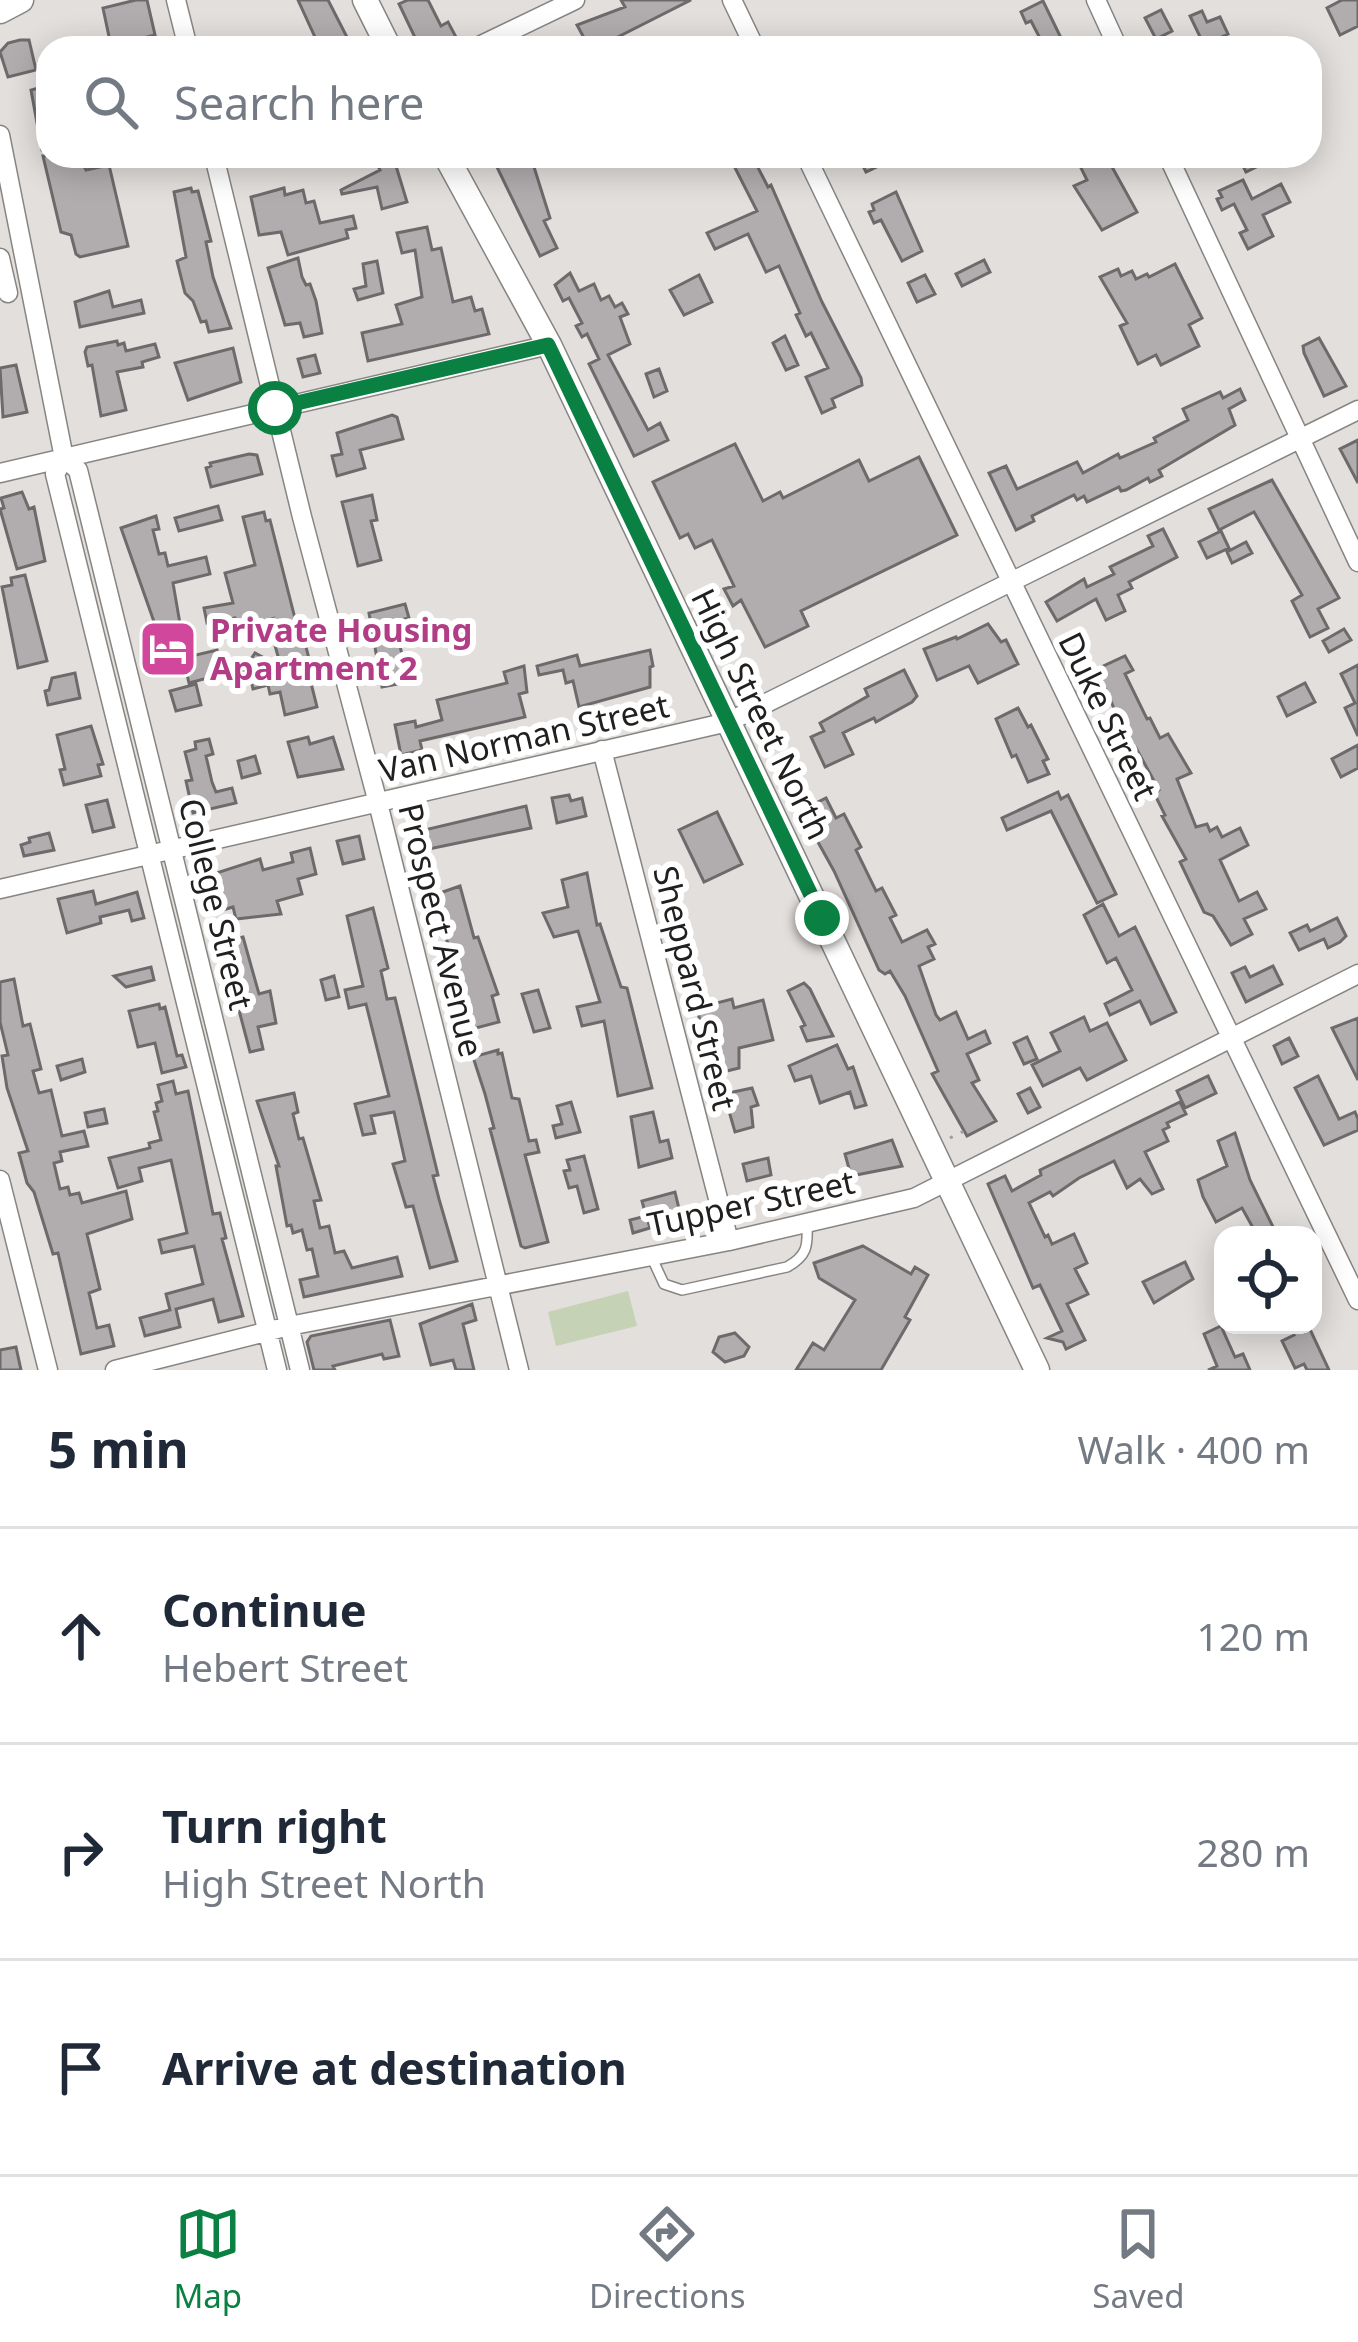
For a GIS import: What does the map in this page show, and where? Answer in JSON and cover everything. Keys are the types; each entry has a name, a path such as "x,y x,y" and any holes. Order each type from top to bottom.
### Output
{"main road":[{"path":"0,10 21,0"},
{"path":"365,0 383,36"},
{"name":"High Street North","path":"452,168 548,345 1037,1370"}],"street":[{"path":"176,0 185,36"},
{"path":"500,36 575,0"},
{"path":"732,0 749,36"},
{"path":"1096,0 1112,36"},
{"name":"College Street","path":"0,135 64,458 78,470 300,1370"},
{"name":"Prospect Avenue","path":"217,168 519,1370"},
{"name":"Duke Street","path":"812,168 1358,1300"},
{"path":"1174,168 1358,562"},
{"path":"0,257 8,293"},
{"path":"0,473 548,345"},
{"name":"Van Norman Street","path":"0,889 728,722 1358,410"},
{"name":"College Street","path":"64,458 55,473 277,1370"},
{"name":"Sheppard Street","path":"602,751 729,1241"},
{"name":"Tupper Street","path":"115,1370 289,1326 729,1241 914,1198 1358,974"},
{"path":"0,1180 48,1370"},
{"path":"232,1184 252,1181"}],"lane":[{"path":"651,1256 664,1284 682,1290 787,1267 801,1259 808,1246 807,1225"}],"path":[{"path":"946,1140 964,1131"}],"green space":[{"path":"628,1291 637,1326 556,1346 548,1312"}],"building":[{"path":"147,0 155,35 109,36 103,8"},
{"path":"298,0 328,0 346,36 314,36"},
{"path":"428,0 441,26 448,22 455,36 414,36 399,4"},
{"path":"621,0 691,0 620,36 583,36 577,25 625,7"},
{"path":"1342,0 1358,0 1358,26 1340,35 1327,8"},
{"path":"1043,1 1060,36 1039,36 1021,12"},
{"path":"1161,10 1172,31 1154,36 1145,18"},
{"path":"1202,11 1207,22 1220,17 1228,34 1200,36 1190,16"},
{"path":"29,40 36,70 8,77 0,52 8,43"},
{"path":"46,168 110,168 128,246 80,257 71,235 61,232"},
{"path":"397,168 407,202 382,209 377,187 342,194 341,190 380,170"},
{"path":"497,168 534,168 550,218 544,221 557,248 540,256"},
{"path":"735,168 758,168 771,185 861,378 862,385 832,399 835,407 822,413 806,377 828,368 811,333 806,336 779,266 766,272 748,234 715,249 707,233 757,211"},
{"path":"1081,168 1113,168 1137,212 1102,230 1074,186 1087,180"},
{"path":"1243,180 1252,199 1281,184 1290,202 1263,215 1273,236 1248,249 1240,233 1247,230 1234,204 1222,210 1217,199 1222,197 1219,191"},
{"path":"284,188 285,195 303,190 306,203 314,201 320,223 353,216 356,228 346,230 348,238 288,255 281,232 259,235 251,197"},
{"path":"198,191 211,241 206,242 213,277 231,328 209,332 185,293 177,261 186,257 174,192"},
{"path":"896,192 922,251 902,261 881,220 874,223 869,212 874,210 872,204"},
{"path":"427,227 432,250 441,248 453,302 471,297 475,311 482,309 489,334 368,361 362,333 402,324 396,305 422,297 415,250 402,253 397,233"},
{"path":"298,258 302,277 316,301 322,333 304,337 300,323 285,325 268,268"},
{"path":"984,260 990,272 962,286 956,274"},
{"path":"377,261 383,293 358,300 354,289 366,286 363,264"},
{"path":"1175,264 1202,318 1189,325 1199,346 1161,365 1156,355 1138,364 1120,326 1127,323 1100,277 1118,269 1121,276 1132,271 1136,279 1149,277"},
{"path":"570,273 579,291 594,284 601,300 609,296 615,307 622,303 628,314 620,317 630,344 608,355 648,430 660,423 668,440 634,456 589,364 599,359 587,334 582,337 576,326 582,323 569,298 563,301 555,285"},
{"path":"699,275 712,302 684,315 670,290"},
{"path":"925,275 935,294 917,302 908,283"},
{"path":"109,291 113,307 141,300 144,313 80,327 75,302"},
{"path":"785,336 798,365 786,370 773,343"},
{"path":"1319,338 1346,386 1324,396 1303,346"},
{"path":"124,343 126,351 155,344 159,357 142,362 143,367 117,372 126,410 101,416 92,365 88,366 85,352 87,347"},
{"path":"233,348 241,382 188,400 175,363"},
{"path":"315,355 320,373 303,377 298,359"},
{"path":"16,365 27,412 3,417 0,368"},
{"path":"659,369 667,391 654,397 646,374"},
{"path":"1240,389 1245,400 1229,409 1235,425 1159,470 1162,476 1126,490 1119,487 1087,502 1084,496 1077,500 1074,495 1032,516 1034,521 1016,530 989,473 1006,466 1017,489 1077,462 1083,473 1118,454 1120,458 1156,442 1154,438 1188,420 1183,409 1220,392 1223,398"},
{"path":"397,417 403,439 360,450 365,468 337,476 332,456 342,454 337,433"},
{"path":"1358,440 1358,483 1340,449"},
{"path":"735,444 763,501 780,492 783,498 859,460 869,481 919,457 957,535 801,611 808,626 765,647 741,600 733,606 724,589 734,586 712,540 695,548 688,534 680,538 653,482"},
{"path":"257,455 262,474 211,487 206,468 210,463"},
{"path":"1272,480 1339,598 1318,609 1328,628 1310,637 1292,601 1302,595 1254,512 1219,530 1209,509"},
{"path":"22,492 29,509 34,507 45,561 17,569 0,509 4,508 1,498"},
{"path":"372,495 377,520 371,521 381,560 358,566 342,502"},
{"path":"218,506 222,520 179,531 175,518"},
{"path":"264,512 306,647 317,707 285,715 280,692 270,694 268,685 253,689 250,676 230,682 226,668 249,662 255,653 281,667 269,624 272,619 243,627 238,627 235,618 207,623 204,608 233,603 225,573 255,565 243,517"},
{"path":"156,516 159,529 153,530 159,554 165,553 168,566 206,557 210,574 173,583 185,653 153,661 145,639 159,636 121,528"},
{"path":"1163,529 1177,557 1129,582 1132,588 1118,595 1125,611 1106,620 1096,599 1057,621 1046,602 1084,579 1087,587 1114,574 1110,567 1153,546 1148,536"},
{"path":"1221,531 1229,548 1207,558 1199,542"},
{"path":"1246,542 1252,553 1232,563 1227,552"},
{"path":"25,575 47,661 18,668 2,587 12,585 11,578"},
{"path":"405,604 409,618 400,620 403,631 397,632 408,682 382,687 369,613"},
{"path":"988,624 1001,642 1006,640 1018,664 978,683 969,666 937,680 924,649"},
{"path":"1344,629 1351,640 1329,652 1323,641"},
{"path":"217,650 223,674 189,683 183,658"},
{"path":"650,650 650,687 579,707 573,681 566,683 563,670 539,675 537,666 577,655 580,666"},
{"path":"1125,656 1133,670 1125,674 1147,719 1160,738 1168,734 1191,773 1177,779 1196,827 1207,824 1210,831 1217,827 1222,837 1240,828 1248,845 1220,860 1239,901 1257,892 1266,909 1244,919 1252,934 1231,945 1213,916 1204,912 1180,862 1186,859 1162,816 1154,793 1159,790 1136,748 1132,750 1097,669"},
{"path":"1358,665 1358,736 1345,708 1355,703 1341,674"},
{"path":"524,666 527,692 519,694 525,717 420,741 422,750 401,755 395,725 415,721 416,727 442,720 437,700 507,683 504,672"},
{"path":"904,670 917,696 876,722 874,718 843,733 853,754 825,767 811,737 824,731 820,723 868,696 865,689"},
{"path":"75,673 80,698 48,705 45,691 52,678"},
{"path":"1305,683 1315,702 1287,716 1278,697"},
{"path":"196,684 201,705 176,711 170,691"},
{"path":"1018,708 1048,759 1043,761 1049,774 1028,782 996,719"},
{"path":"91,726 103,764 98,765 101,776 64,785 57,735"},
{"path":"308,737 310,744 333,737 343,769 298,777 288,742"},
{"path":"209,739 213,754 206,756 216,792 232,788 236,803 193,813 185,752 196,749 195,742"},
{"path":"1358,745 1358,768 1341,777 1332,759"},
{"path":"255,756 260,773 242,778 238,761"},
{"path":"1058,792 1061,799 1068,795 1116,894 1097,903 1051,811 1007,830 1002,818"},
{"path":"569,795 571,801 582,798 586,816 557,823 552,798"},
{"path":"826,798 836,818 844,814 876,891 882,888 896,915 890,918 902,942 927,930 935,944 928,947 934,959 919,966 936,1015 940,1020 956,1012 968,1039 985,1031 990,1043 967,1054 979,1080 972,1083 996,1121 967,1136 932,1074 938,1071 905,996 890,971 879,970 803,815 804,809"},
{"path":"107,800 114,827 93,832 86,805"},
{"path":"526,806 531,828 424,850 420,831"},
{"path":"717,812 742,864 704,882 679,830"},
{"path":"49,833 54,850 24,856 21,845"},
{"path":"359,836 364,859 343,864 337,841"},
{"path":"310,848 316,874 298,879 302,894 277,901 281,914 236,919 233,907 213,913 212,906 204,908 198,879 260,859 263,870 293,862 291,853"},
{"path":"587,873 597,925 621,987 627,988 652,1088 618,1096 604,1021 582,1026 577,1007 600,1002 578,931 554,937 543,913 568,907 562,880"},
{"path":"460,886 474,938 478,937 498,994 492,996 499,1022 472,1029 434,895"},
{"path":"93,891 96,904 137,892 144,918 132,921 129,910 67,933 58,899"},
{"path":"1103,904 1119,936 1135,927 1176,1012 1151,1024 1140,1001 1110,1015 1105,1004 1132,990 1116,958 1107,963 1084,915"},
{"path":"373,908 388,968 381,971 387,999 395,998 438,1175 433,1176 457,1261 430,1268 413,1206 406,1207 393,1164 405,1161 394,1112 371,1116 375,1133 363,1135 355,1104 389,1096 366,1004 349,1008 345,990 363,986 347,916"},
{"path":"1337,918 1346,936 1340,942 1328,948 1324,939 1299,950 1290,933 1307,925 1310,931"},
{"path":"243,937 259,994 270,991 276,1023 258,1027 263,1049 250,1052 221,942"},
{"path":"1273,966 1282,984 1246,1002 1232,973 1245,967 1250,977"},
{"path":"151,967 154,980 126,987 114,976"},
{"path":"334,976 339,997 326,1000 321,980"},
{"path":"14,979 23,1026 30,1024 41,1069 33,1071 39,1093 51,1090 62,1136 84,1131 88,1146 60,1152 62,1161 54,1163 60,1189 68,1187 70,1195 79,1193 82,1203 126,1191 132,1219 87,1234 100,1289 89,1293 97,1328 109,1325 114,1346 81,1354 58,1253 53,1254 27,1183 19,1153 28,1151 7,1088 0,982"},
{"path":"804,983 833,1036 807,1041 801,1027 805,1025 788,991"},
{"path":"538,990 550,1028 534,1032 522,994"},
{"path":"732,999 734,1008 763,1000 773,1040 739,1048 739,1068 719,1073 716,1064 710,1065 697,1008"},
{"path":"159,1004 160,1009 165,1007 177,1056 182,1055 186,1067 162,1073 155,1043 138,1047 129,1011"},
{"path":"1084,1017 1090,1031 1107,1023 1126,1060 1087,1080 1080,1068 1043,1086 1032,1065 1060,1051 1051,1033"},
{"path":"1358,1018 1358,1080 1332,1028"},
{"path":"1027,1037 1037,1059 1024,1064 1014,1043"},
{"path":"1289,1038 1298,1056 1282,1064 1274,1046"},
{"path":"837,1045 848,1069 853,1067 866,1105 855,1108 850,1092 820,1103 811,1076 795,1081 789,1066"},
{"path":"498,1050 512,1098 519,1099 529,1141 536,1140 539,1152 525,1155 548,1242 525,1248 473,1057"},
{"path":"82,1059 85,1072 61,1080 57,1066"},
{"path":"1208,1076 1216,1093 1185,1108 1177,1091"},
{"path":"1318,1076 1339,1119 1355,1112 1358,1119 1358,1130 1324,1145 1295,1088"},
{"path":"173,1081 176,1094 188,1091 213,1214 220,1213 226,1238 222,1239 243,1316 219,1322 213,1299 176,1309 180,1327 145,1336 140,1318 170,1310 166,1294 203,1284 194,1246 162,1253 159,1240 187,1233 171,1160 139,1168 142,1181 118,1188 109,1158 150,1148 149,1143 161,1140 154,1112 158,1111 156,1103 162,1101 158,1085"},
{"path":"752,1088 758,1105 751,1107 753,1127 735,1132 724,1094"},
{"path":"1030,1088 1040,1107 1028,1113 1018,1094"},
{"path":"294,1093 299,1139 303,1138 321,1200 314,1201 320,1228 329,1226 335,1253 344,1251 352,1268 397,1257 402,1276 304,1297 300,1280 318,1276 312,1249 307,1250 302,1230 293,1233 291,1225 287,1226 279,1166 257,1101"},
{"path":"571,1102 580,1132 556,1138 553,1126 562,1124 557,1106"},
{"path":"1180,1102 1186,1114 1167,1123 1169,1127 1163,1130 1168,1141 1145,1152 1163,1189 1152,1194 1140,1179 1127,1188 1114,1161 1053,1196 1050,1192 1029,1203 1045,1237 1052,1244 1074,1234 1087,1263 1075,1269 1088,1294 1067,1304 1085,1340 1066,1349 1063,1342 1047,1338 1062,1331 1040,1285 1033,1288 988,1184 1005,1176 1012,1191 1041,1175 1040,1170"},
{"path":"104,1109 107,1123 88,1127 85,1113"},
{"path":"653,1112 660,1142 668,1140 672,1158 639,1167 631,1117"},
{"path":"1235,1133 1250,1180 1273,1226 1252,1226 1242,1208 1216,1222 1198,1180 1227,1166 1218,1141"},
{"path":"892,1140 902,1166 851,1176 845,1154"},
{"path":"584,1156 598,1209 584,1213 577,1186 569,1188 564,1171 570,1170 567,1160"},
{"path":"768,1158 771,1175 747,1181 743,1164"},
{"path":"675,1192 680,1213 648,1221 650,1228 633,1233 630,1220 646,1216 642,1201"},
{"path":"863,1246 911,1274 915,1267 928,1275 905,1317 910,1320 881,1370 796,1370 813,1343 824,1350 855,1300 819,1278 814,1263"},
{"path":"1185,1262 1193,1279 1154,1303 1143,1282"},
{"path":"472,1304 476,1320 463,1324 474,1370 456,1370 453,1360 431,1365 420,1324"},
{"path":"390,1320 399,1356 384,1359 382,1354 333,1366 335,1370 314,1370 307,1342 311,1336"},
{"path":"1214,1329 1214,1334 1225,1334 1235,1357 1243,1354 1250,1370 1208,1370 1217,1366 1204,1334"},
{"path":"735,1333 749,1347 744,1356 725,1362 713,1352 719,1337"},
{"path":"1312,1334 1329,1370 1307,1370 1304,1364 1295,1368 1282,1341"},
{"path":"16,1347 21,1370 0,1370 0,1350"}],"place":[{"name":"Private Housing Apartment 2","path":"168,649"}],"route":[{"path":"275,408 548,345 822,918"}]}
